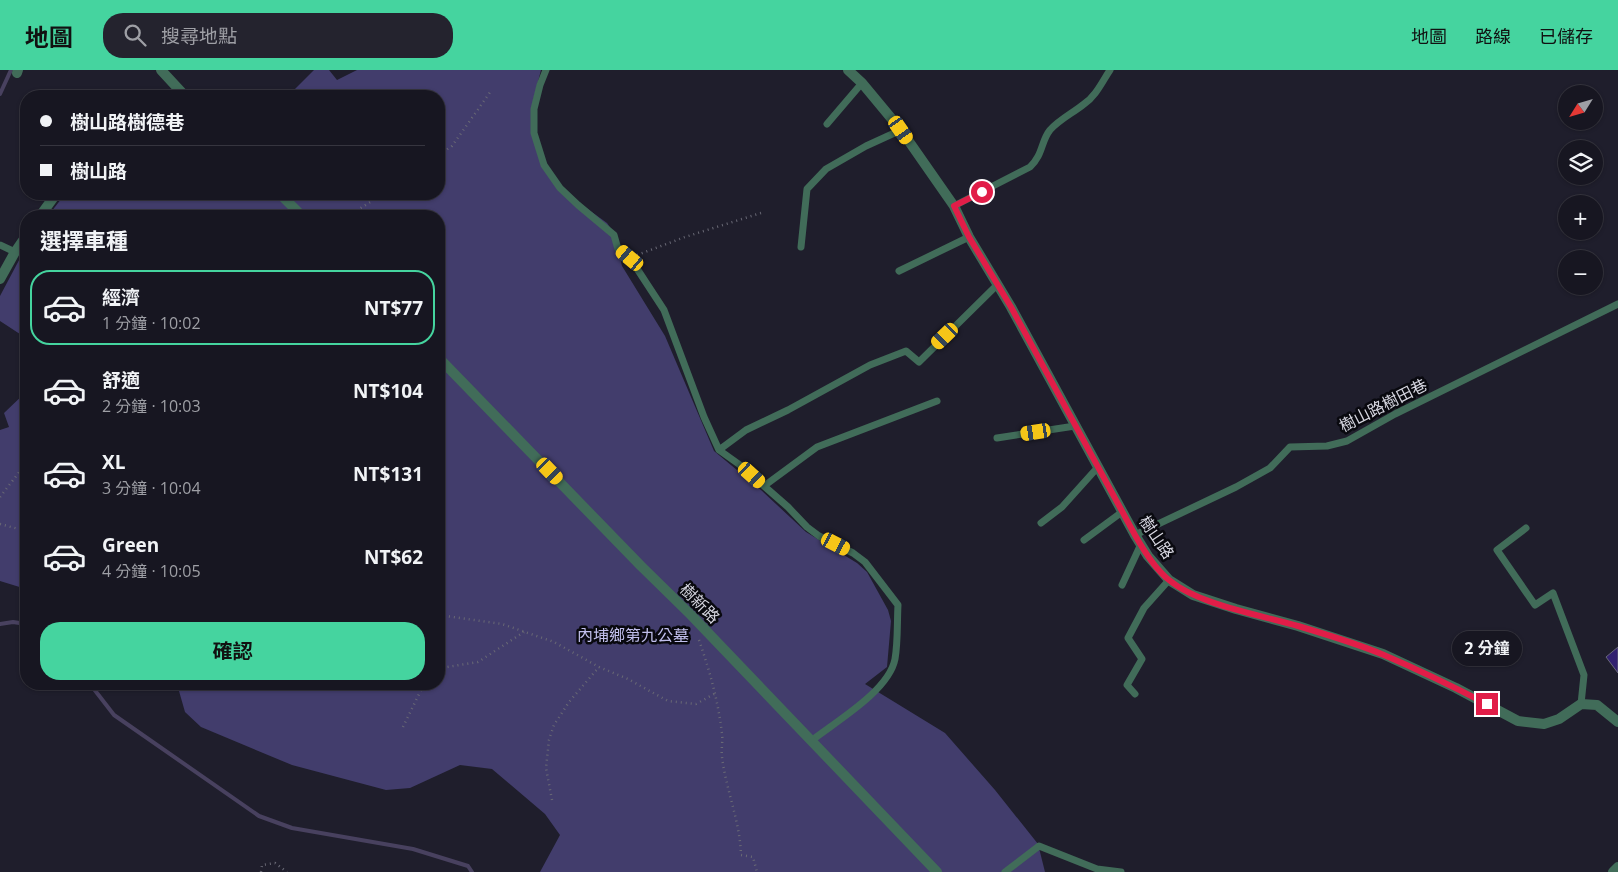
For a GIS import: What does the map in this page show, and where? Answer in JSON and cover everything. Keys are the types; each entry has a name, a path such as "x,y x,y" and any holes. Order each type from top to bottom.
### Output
{"street":[{"path":"161,70 178,90"},
{"name":"樹山路","path":"848,70 862,83 901,130 954,206 969,237 1138,540 1148,556 1169,580 1193,594 1210,600 1383,654 1456,688 1518,721 1544,724 1559,719 1581,704"},
{"path":"286,200 296,210"},
{"path":"0,279 20,245"},
{"name":"樹新路","path":"445,364 691,615 937,872"},
{"path":"1581,704 1597,704 1618,722"},
{"path":"1613,872 1618,867"}],"lane":[{"path":"546,70 534,109 534,134 544,165 560,188 614,235 618,248 630,258 664,310 704,417 719,450 740,464 788,507 807,527 819,536 853,553 865,562 898,605 895,661 884,682 866,701 811,742"},
{"path":"954,206 1030,167 1038,160 1049,131 1085,104 1097,91 1110,70"},
{"path":"827,124 862,83"},
{"path":"801,247 807,189 826,169 866,146 901,130"},
{"path":"900,271 969,237"},
{"path":"0,245 15,252"},
{"path":"719,450 746,430 870,366 906,351 919,362 997,285"},
{"name":"樹山路樹田巷","path":"1138,540 1270,468 1290,447 1327,446 1347,441 1395,414 1618,304"},
{"path":"764,486 817,447 937,400"},
{"path":"997,438 1075,426"},
{"path":"1041,523 1062,507 1098,467"},
{"path":"1084,540 1122,512"},
{"path":"1526,528 1497,550 1535,605 1554,593 1584,675 1581,704"},
{"path":"1122,585 1138,540"},
{"path":"1135,694 1127,685 1142,659 1128,638 1144,608 1169,580"},
{"path":"1005,872 1039,846 1098,869 1121,872"}],"path":[{"path":"445,151 452,146 491,91"},
{"path":"358,210 373,200"},
{"path":"630,258 685,237 761,213"},
{"path":"0,496 20,471"},
{"path":"0,524 20,529"},
{"path":"691,615 716,693 723,736 722,756 741,841 741,855 753,857 757,872"},
{"path":"445,616 502,624 554,642 599,667 628,679 668,701 696,704 716,693"},
{"path":"445,668 478,662 524,632"},
{"path":"552,800 546,768 549,740 554,725 569,702 599,667"},
{"path":"403,727 421,690"},
{"path":"261,872 262,865 275,863 287,872"}],"green space":[{"name":"內埔鄉第九公墓","path":"314,70 329,70 337,80 357,70 541,70 533,101 537,137 547,165 560,189 607,223 614,233 622,266 665,336 714,451 761,490 806,532 857,563 867,572 888,610 891,621 887,667 865,684 945,733 995,790 1038,844 1045,872 540,872 560,835 545,814 492,769 460,765 410,788 386,790 292,765 201,727 185,712 179,690 445,690 445,210 53,210 60,200 445,200 445,90 294,90"},
{"path":"20,258 20,334 0,321 0,296"},
{"path":"20,398 20,587 0,581 0,430 9,427 4,413"}],"building":[{"path":"1618,647 1618,673 1606,657"}],"waterway":[{"path":"0,94 11,70"},
{"path":"0,624 20,623"},
{"path":"95,690 114,715 259,816 292,828 413,849 468,866 472,872"}],"route":[{"path":"982,192 954,206 969,237 1011,307 1135,535 1148,556 1169,580 1207,600 1298,626 1383,654 1487,704"}]}
